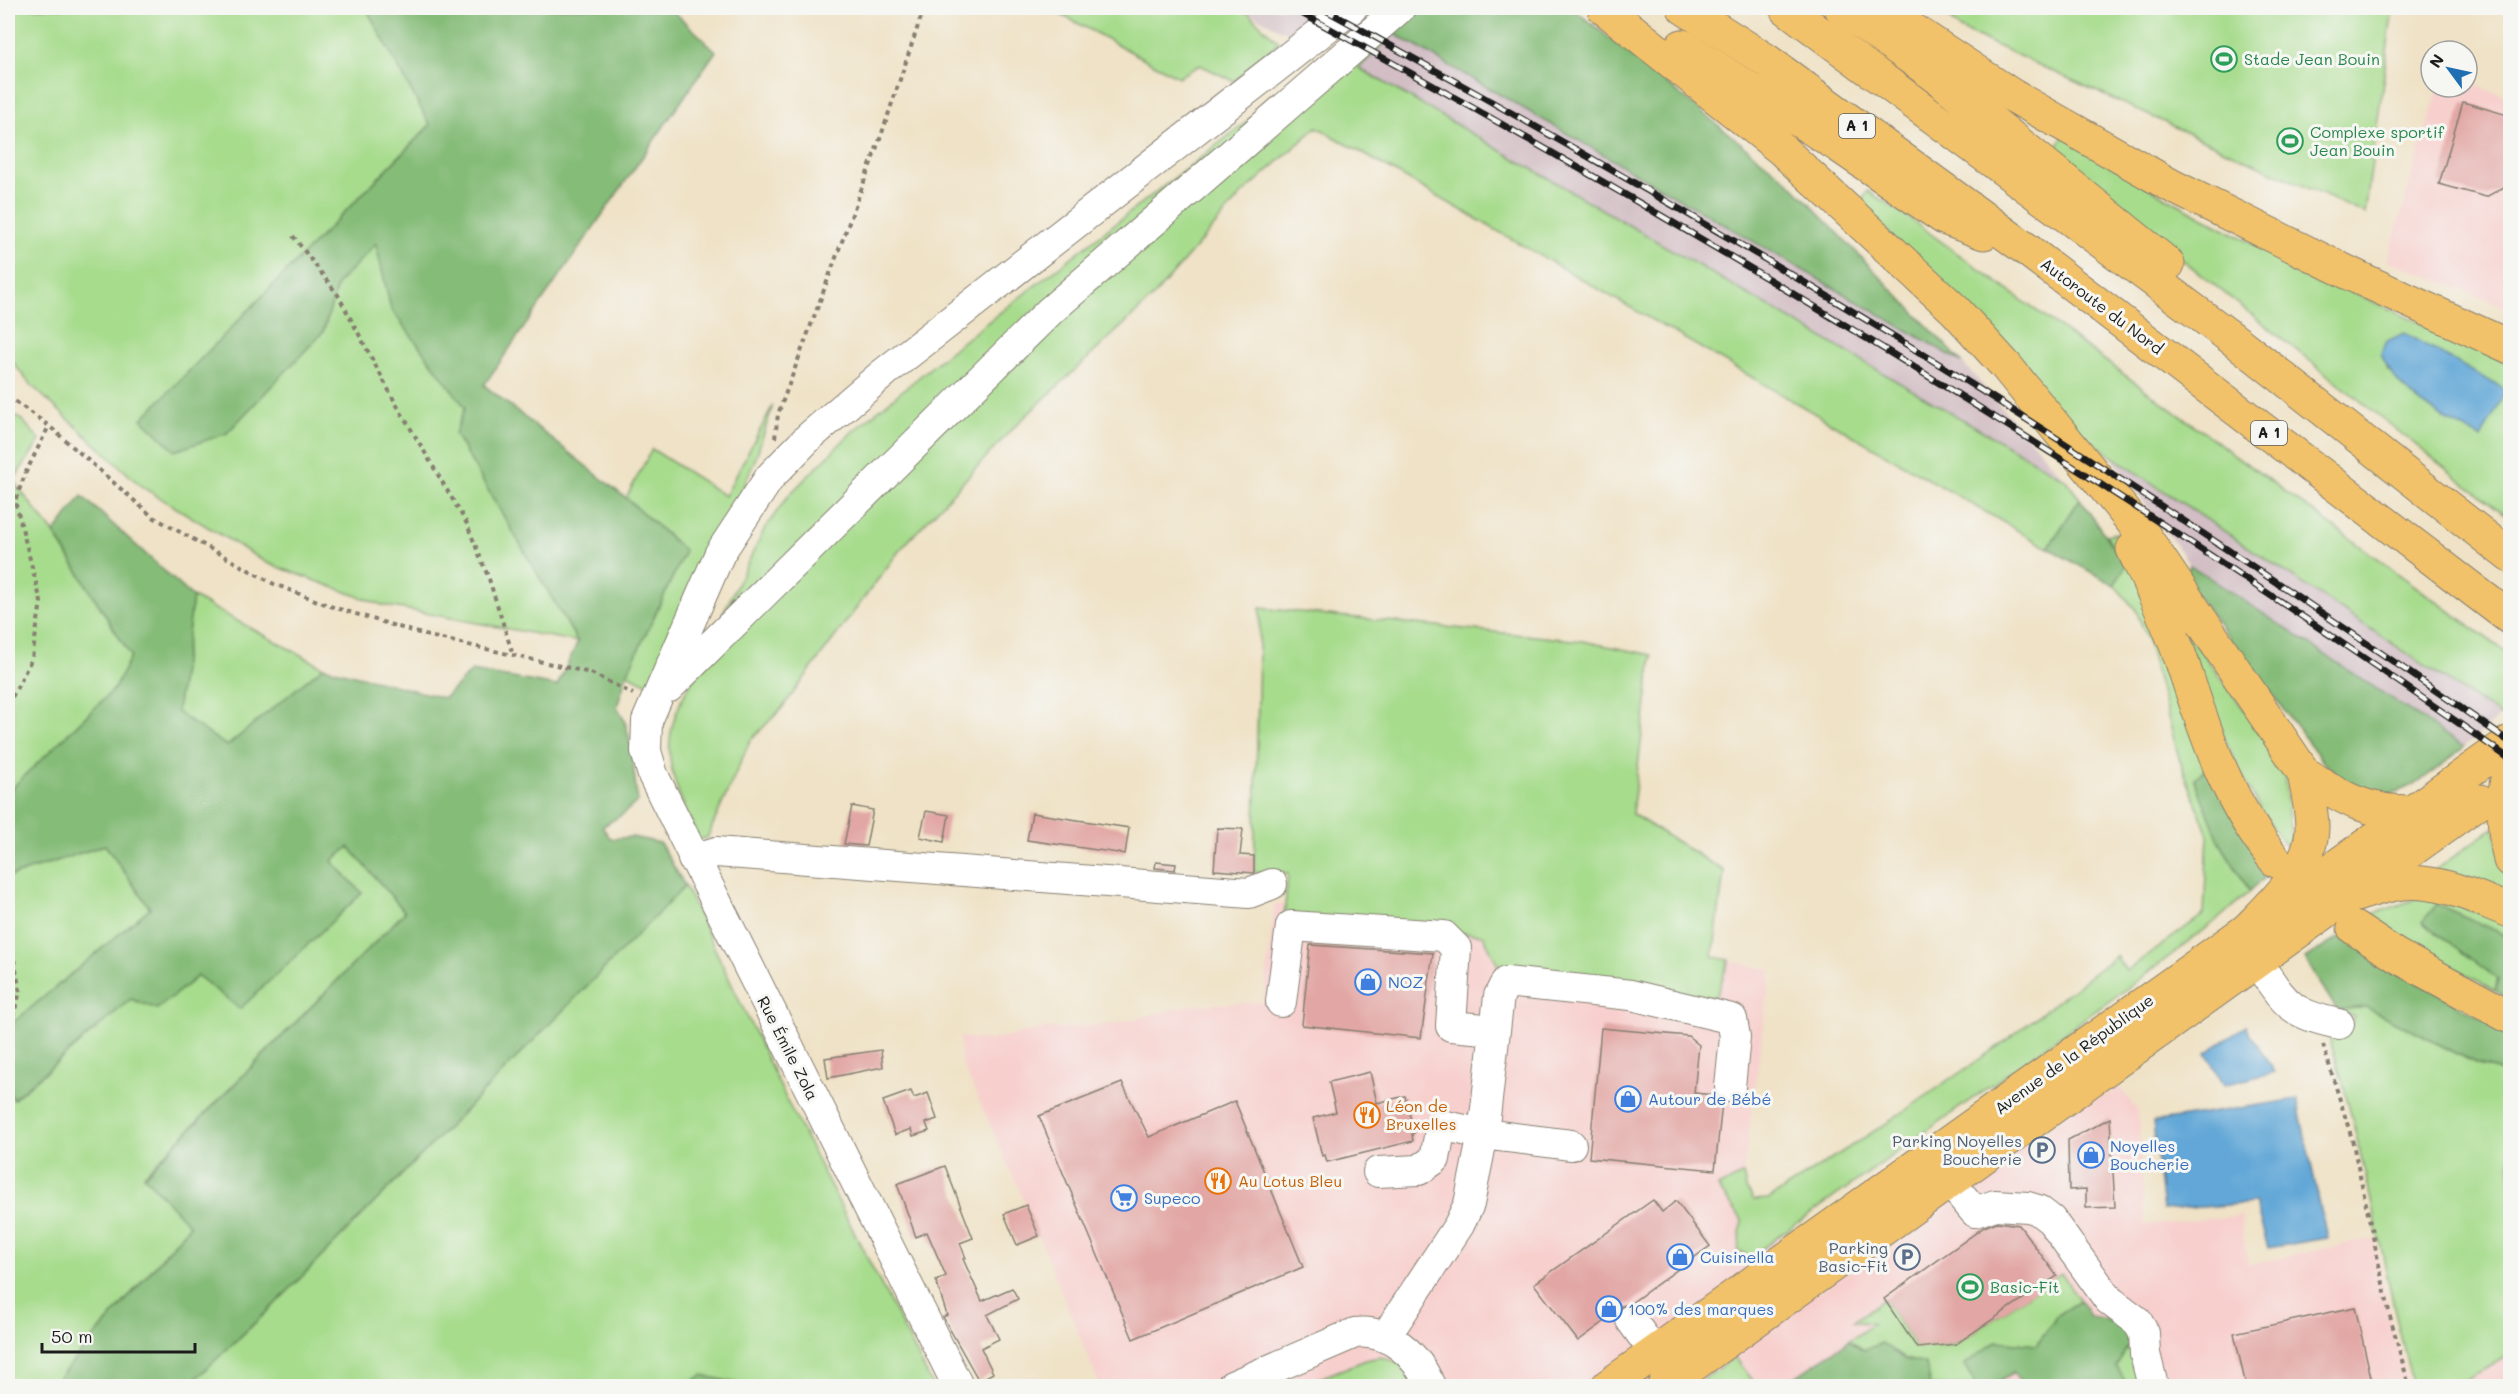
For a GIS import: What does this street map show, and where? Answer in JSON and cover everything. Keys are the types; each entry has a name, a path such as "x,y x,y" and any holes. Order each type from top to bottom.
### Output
{"main road":[{"path":"1604,8 1780,148 1927,281 2006,366 2145,537 2304,772 2357,804 2390,811 2473,806"},
{"path":"1616,8 1651,26 1753,91 1944,218 2026,249"},
{"name":"Autoroute du Nord","path":"1684,8 1766,60 2026,249 2511,618"},
{"path":"1786,8 2241,345 2511,556"},
{"path":"1841,8 1932,73 2227,312 2241,345"},
{"path":"1880,8 2013,96 2172,186 2359,278 2511,347"},
{"path":"2091,471 2128,540 2170,629 2201,725 2224,781 2255,836 2276,861"},
{"name":"Avenue de la République","path":"1664,1386 1950,1182 2250,948 2415,811 2511,742"},
{"path":"2250,948 2307,852 2312,828 2304,772"},
{"path":"2509,776 2503,817 2511,860"},
{"name":"Avenue de la République","path":"1608,1386 2250,948 2349,913 2509,776"},
{"path":"2511,911 2446,887 2424,883 2387,886 2349,913 2397,957 2511,1017"}],"street":[{"name":"Rue Émile Zola","path":"958,1386 652,775 645,742 653,704 720,553 770,477 809,437 885,372 1352,8"},
{"path":"653,704 707,647 1050,311 1400,8"},
{"path":"693,859 716,852 1249,893 1272,884"},
{"path":"1281,1002 1291,926 1444,936 1456,948 1451,1026 1495,1030"},
{"path":"2250,948 2290,1007 2326,1021"},
{"path":"1386,1336 1459,1225 1469,1204 1477,1175 1483,1134 1499,996 1506,982 1631,995 1732,1019 1735,1037 1730,1087"},
{"path":"1378,1172 1419,1170 1435,1159 1441,1125 1483,1134 1572,1145"},
{"path":"1950,1182 1975,1212 1995,1205 2028,1207 2038,1210 2051,1221 2109,1300 2137,1322 2144,1333 2145,1354 2153,1386"},
{"path":"1631,1320 1655,1353"},
{"path":"1232,1386 1355,1333 1370,1331 1386,1336 1407,1352 1423,1370 1430,1386"}],"path":[{"path":"770,477 778,414 881,136 924,8"},
{"path":"293,236 338,295 395,402 466,522 489,579 513,656"},
{"path":"8,396 49,426 153,517 274,584 333,607 425,635 591,673 653,704"},
{"path":"8,705 32,658 41,602 15,501 26,472 49,426"},
{"path":"8,944 12,948 20,992 8,1035"},
{"path":"2326,1021 2332,1066 2352,1138 2390,1316 2409,1386"}],"shaded area":[{"path":"1238,8 1321,8 1288,33"},
{"path":"1393,33 1962,362 2065,479 1359,68"},
{"path":"2479,87 2510,97 2510,309 2387,260 2435,99 2479,99"},
{"path":"2110,455 2501,716 2464,747 2190,565"},
{"path":"1275,903 1285,904 1284,917 1483,932 1715,997 1729,960 1771,970 1743,1174 1746,1188 1818,1293 2086,1101 2103,1097 2119,1086 2138,1112 2145,1225 2240,1216 2248,1265 2374,1238 2390,1316 2409,1386 1100,1386 1026,1205 961,1061 960,1037 988,1040 1042,1029 1113,1024 1192,1005 1263,1002"},
{"path":"2510,1355 2510,1386 2454,1386 2463,1382"}],"green space":[{"path":"8,8 366,8 430,125 142,419 323,332 338,283 376,243 391,309 466,407 455,434 578,642 382,605 267,563 142,487 29,383 8,356"},
{"path":"366,8 670,8 716,51 484,385 626,498 685,551 627,674 617,707 623,716 630,739 638,801 602,827 611,839 632,837 660,843 685,886 275,1304 188,1386 52,1386 190,1226 144,1176 405,912 349,847 332,861 362,893 240,1009 198,976 157,1009 131,999 13,1099 8,1089 8,1027 150,908 105,845 8,877 8,792 114,689 131,656 54,533 82,496 193,597 177,712 227,746 323,667 444,698 472,671 557,686 578,642 455,434 465,407 391,309 376,244 338,283 323,332 227,433 175,451 142,419 430,125"},
{"path":"1049,8 1238,8 1249,14 1279,42 1234,81 1200,65 1178,77"},
{"path":"1409,8 1420,8 1359,68 2065,479 2080,499 2048,548 1317,127 1242,194 1152,298 1013,428 899,551 782,708 750,741 707,838 699,839 680,796 670,759 673,722 693,679 947,419"},
{"path":"1420,8 1572,8 1789,182 1962,362 1393,33"},
{"name":"Complexe sportif Jean Bouin","path":"1939,8 2393,8 2365,214 1960,29"},
{"path":"1314,70 722,615 765,528 789,495 852,432 958,345"},
{"path":"2063,135 2116,168 2226,230 2395,312 2510,364 2510,518 2465,484 2052,156","holes":["2386,368 2481,438 2430,408"]},
{"path":"1868,191 1906,216 2510,655 2510,710 2501,716 2110,455 2070,423 1860,203"},
{"path":"773,405 755,460 654,687 627,674 685,551 626,498 652,449 725,496"},
{"path":"8,411 22,420 40,440 13,481 54,533 131,656 114,689 8,792"},
{"path":"2080,499 2126,566 2114,585 2048,548"},
{"path":"2116,533 2135,568 2207,769 2220,843 2250,891 2216,921 2129,987 1750,1257 1738,1250 1742,1220 1718,1187 1743,1174 1746,1188 1754,1200 1769,1199 1887,1123 2000,1045 2116,956 2126,971 2204,914 2208,835 2179,758 2147,639 2136,610 2114,585 2126,566 2106,535"},
{"path":"2190,565 2464,747 2426,776 2397,791 2382,795 2367,793 2349,785 2327,767 2184,578"},
{"path":"193,597 323,667 227,746 177,712"},
{"path":"1260,608 1582,641 1652,655 1632,814 1724,871 1713,957 1729,960 1716,997 1631,995 1506,982 1483,935 1361,922 1284,917 1288,874 1254,873"},
{"path":"2183,627 2277,754 2284,773 2291,839 2286,846 2252,795 2238,768 2214,713"},
{"path":"2207,769 2272,870 2250,891 2220,843 2194,778"},
{"path":"2494,828 2507,874 2510,902 2432,872"},
{"path":"105,845 150,908 8,1027 8,877"},
{"path":"349,847 405,912 144,1175 190,1225 52,1386 8,1386 8,1089 14,1099 131,999 157,1009 198,976 240,1008 362,893 331,861"},
{"path":"685,886 789,1105 933,1386 748,1386 702,1376 686,1386 188,1386 275,1304"},
{"path":"2427,895 2510,923 2510,937 2507,935 2495,991 2383,926 2370,915"},
{"path":"2437,904 2510,937 2510,999 2495,991 2499,980 2422,922"},
{"path":"2341,936 2510,1034 2510,1075 2476,1063 2366,1007 2337,1010 2305,959"},
{"path":"2366,1007 2475,1063 2510,1075 2510,1355 2454,1386 2413,1386 2363,1163 2327,1031 2346,1037 2354,1017 2337,1010"},
{"path":"2061,1273 2080,1301 2058,1315 2036,1345 1997,1341 1965,1365 1977,1386 1930,1386 1925,1364 1904,1359 1882,1343 1864,1350 1849,1341 1873,1324 1854,1321 1884,1299 1917,1348 1956,1344"},
{"path":"2080,1301 2090,1316 2115,1322 2129,1334 2132,1340 2116,1366 2128,1386 2024,1386 2013,1373 1993,1386 1977,1386 1964,1365 1997,1341 2036,1345 2058,1315"},
{"path":"2132,1340 2142,1386 2128,1386 2116,1366"},
{"path":"1849,1341 1864,1350 1882,1343 1904,1359 1926,1364 1930,1386 1782,1386"},
{"path":"1380,1357 1401,1363 1421,1386 1300,1386 1366,1360"},
{"path":"1735,1357 1757,1386 1694,1386"},
{"path":"702,1375 748,1386 686,1386"}],"water":[{"path":"2404,333 2506,390 2481,438 2437,414 2397,381 2381,353 2387,341"},
{"path":"2246,1026 2275,1072 2224,1085 2206,1053"},
{"path":"2297,1099 2327,1238 2268,1248 2255,1203 2163,1210 2153,1122"}],"building":[{"path":"2463,102 2511,116 2511,170 2506,186 2486,197 2439,184"},
{"path":"852,806 873,810 866,846 844,844"},
{"path":"926,811 949,815 944,842 920,837"},
{"path":"1032,813 1129,828 1125,854 1027,840"},
{"path":"1217,828 1243,829 1240,855 1254,856 1254,873 1214,870"},
{"path":"1156,862 1176,864 1175,870 1155,868"},
{"name":"NOZ","path":"1310,945 1433,953 1421,1038 1302,1025"},
{"path":"1601,1028 1688,1036 1699,1045 1694,1093 1715,1095 1722,1102 1715,1170 1589,1158"},
{"path":"881,1050 883,1067 828,1078 825,1058"},
{"name":"Léon de Bruxelles","path":"1370,1072 1377,1103 1405,1096 1414,1133 1412,1134 1413,1141 1327,1162 1325,1155 1322,1156 1313,1118 1336,1112 1329,1082"},
{"path":"1122,1083 1149,1137 1235,1101 1303,1267 1133,1339 1039,1116"},
{"path":"911,1091 914,1098 928,1093 937,1119 926,1123 929,1131 913,1136 911,1129 895,1135 883,1101"},
{"name":"Noyelles Boucherie","path":"2110,1118 2115,1207 2086,1208 2086,1189 2069,1190 2068,1140"},
{"path":"945,1166 973,1238 960,1243 966,1258 963,1259 982,1301 1012,1288 1018,1299 987,1315 999,1339 981,1348 993,1373 979,1381 943,1317 947,1315 936,1281 946,1276 927,1232 916,1237 897,1184"},
{"path":"1653,1200 1662,1212 1676,1201 1710,1246 1631,1303 1621,1306 1615,1314 1578,1341 1534,1284"},
{"path":"1026,1205 1039,1236 1017,1245 1004,1214"},
{"name":"Basic-Fit","path":"1997,1222 2019,1225 2057,1276 1956,1344 1917,1348 1884,1299 1984,1227"},
{"path":"2355,1307 2373,1386 2246,1386 2234,1333"}],"railway":[{"path":"1292,8 1605,183 1912,366 2214,558 2363,657 2510,759"},
{"path":"1322,8 1659,197 1908,345 2187,523 2510,742"}],"place":[{"name":"Stade Jean Bouin","path":"2224,59"},
{"name":"Complexe sportif Jean Bouin","path":"2290,141"},
{"name":"NOZ","path":"1368,982"},
{"name":"Autour de Bébé","path":"1628,1099"},
{"name":"Léon de Bruxelles","path":"1367,1115"},
{"name":"Parking Noyelles Boucherie","path":"2042,1150"},
{"name":"Noyelles Boucherie","path":"2091,1155"},
{"name":"Au Lotus Bleu","path":"1218,1181"},
{"name":"Supeco","path":"1124,1198"},
{"name":"Cuisinella","path":"1680,1257"},
{"name":"Parking Basic-Fit","path":"1907,1257"},
{"name":"Basic-Fit","path":"1970,1287"},
{"name":"100% des marques","path":"1609,1309"}]}
